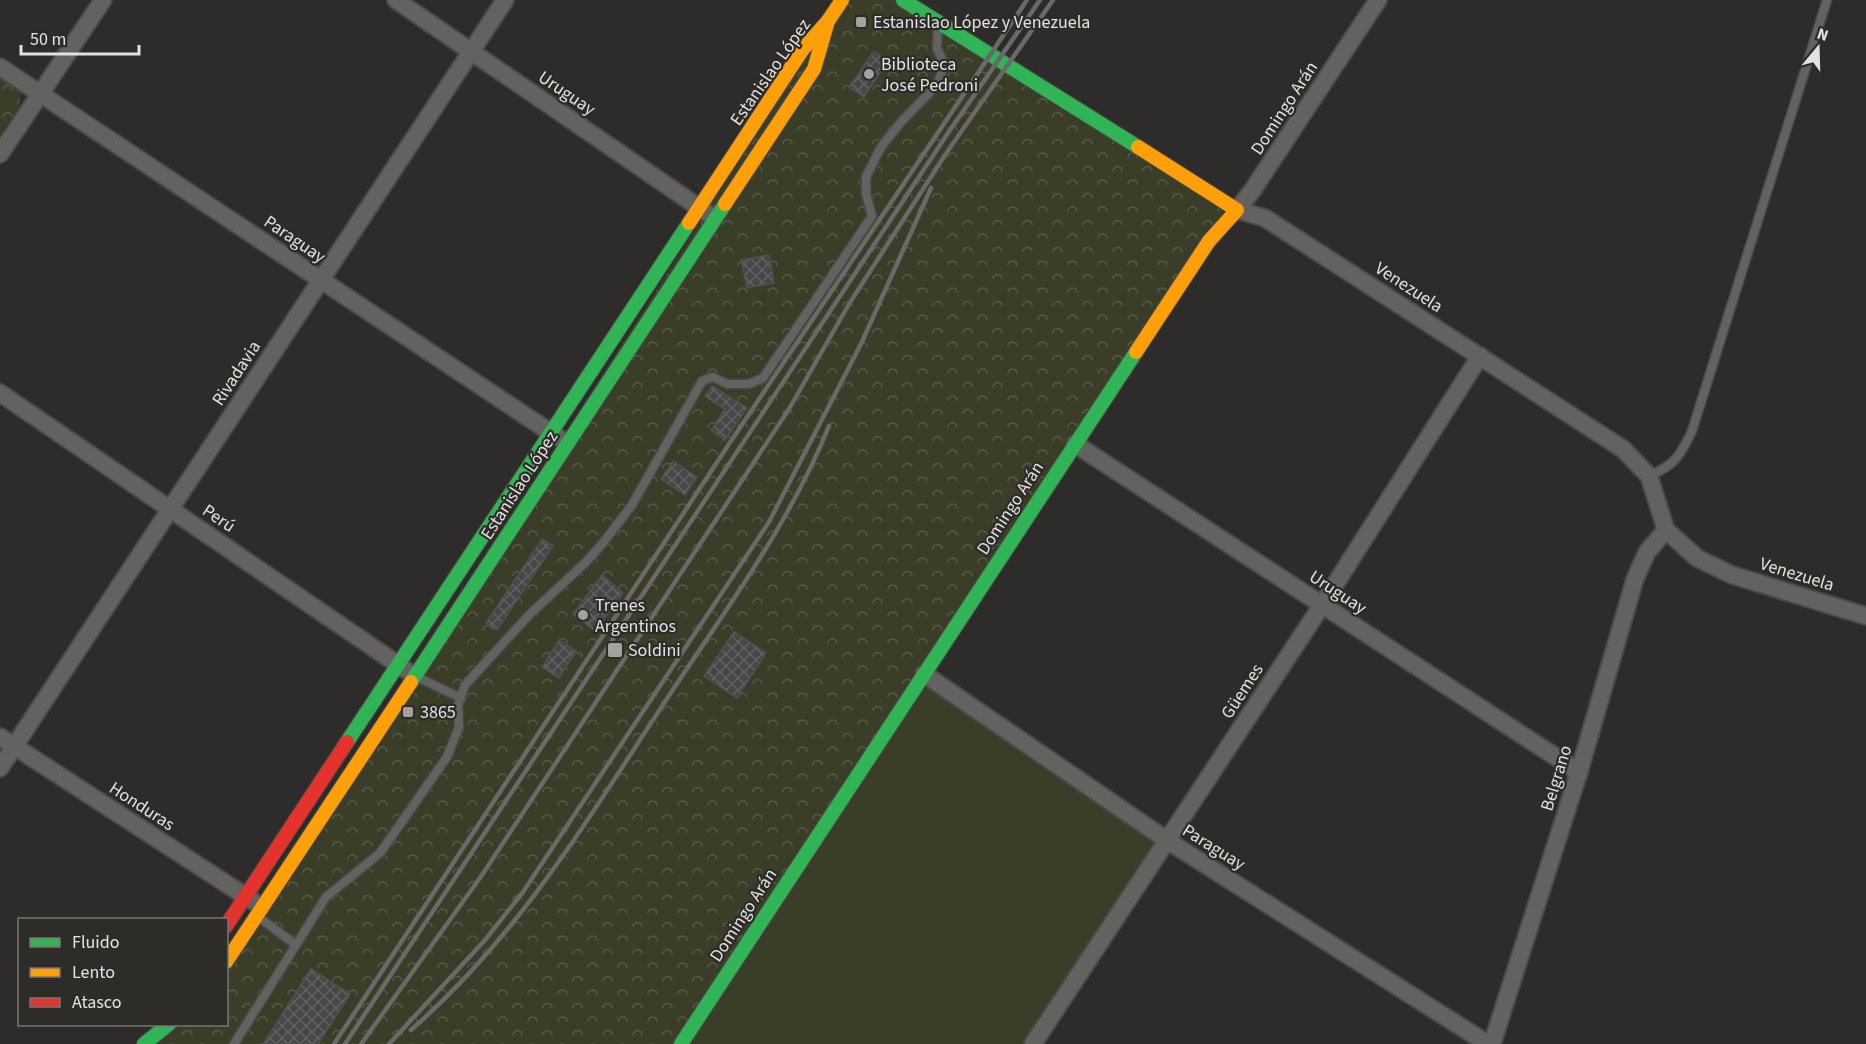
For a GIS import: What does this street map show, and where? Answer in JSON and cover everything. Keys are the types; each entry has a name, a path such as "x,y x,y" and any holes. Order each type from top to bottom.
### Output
{"main road":[{"name":"Estanislao López","path":"228,923 803,49 828,21 842,0"},
{"name":"Venezuela","path":"903,0 1236,210"},
{"name":"Estanislao López","path":"228,959 814,69 828,21"},
{"name":"Domingo Arán","path":"681,1044 1209,242 1236,210"},
{"path":"152,1035 166,1026"}],"street":[{"path":"0,154 103,0"},
{"name":"Uruguay","path":"396,0 716,218"},
{"name":"Rivadavia","path":"0,768 7,742 170,509 505,0"},
{"name":"Domingo Arán","path":"1236,210 1252,191 1378,0"},
{"name":"Paraguay","path":"0,67 568,443"},
{"name":"Venezuela","path":"1236,210 1265,218 1623,449 1649,476 1666,530 1697,558 1732,574 1866,616"},
{"name":"Güemes","path":"1032,1044 1322,605 1480,356"},
{"name":"Perú","path":"0,393 414,676"},
{"name":"Uruguay","path":"1076,444 1579,772"},
{"name":"Belgrano","path":"1490,1044 1579,772 1635,579 1647,552 1666,530"},
{"name":"Paraguay","path":"924,674 1168,841 1490,1044"},
{"name":"Honduras","path":"7,742 246,896 260,912"}],"lane":[{"path":"1649,476 1668,468 1679,456 1692,431 1827,0"},
{"path":"234,1044 326,897 380,852 447,757 459,727 461,698 465,685 478,668 529,615 585,563 632,505 702,381 713,377 728,384 749,384 763,378 783,352 872,216 866,194 866,177 881,147 901,122 938,84 944,64 937,48 939,23"},
{"path":"414,676 461,698"},
{"path":"260,912 296,945"}],"green space":[{"path":"842,0 903,0 1237,210 681,1044 144,1044 168,1026 228,1026 228,960"},
{"path":"0,76 21,91 19,107 0,135"},
{"path":"924,674 1168,841 1033,1044 681,1044"}],"building":[{"name":"Biblioteca José Pedroni","path":"874,51 888,61 864,97 849,87"},
{"path":"769,255 774,283 747,288 741,260"},
{"path":"712,386 747,408 725,440 711,430 725,409 705,396"},
{"path":"673,461 697,477 685,495 661,479"},
{"path":"542,539 553,546 497,630 486,623"},
{"path":"602,575 623,593 595,631 573,614"},
{"path":"734,632 766,653 737,698 704,676"},
{"path":"559,640 576,651 559,678 542,667"},
{"path":"311,969 350,994 318,1044 263,1044"}],"railway":[{"path":"334,1044 731,441 1027,0"},
{"path":"345,1044 948,133 1040,0"},
{"path":"361,1044 482,875 789,409 849,304 947,152 1053,0"},
{"path":"389,1044 485,940 523,892 769,522 861,344 931,188"},
{"path":"411,1030 487,954 552,871 582,828 777,531 796,497 829,426"}],"traffic: fast":[{"path":"903,0 1138,147"},
{"path":"411,682 725,204"},
{"path":"347,742 689,223"},
{"path":"681,1044 1136,352"},
{"path":"144,1044 166,1026"}],"traffic: slow":[{"path":"689,223 803,49 828,21 842,0"},
{"path":"725,204 814,69 828,21"},
{"path":"1136,352 1209,241 1237,210 1138,147"},
{"path":"228,959 411,682"}],"traffic: jam":[{"path":"228,923 347,742"}],"place":[{"name":"Estanislao López y Venezuela","path":"861,22"},
{"name":"Biblioteca José Pedroni","path":"869,74"},
{"name":"Trenes Argentinos","path":"583,615"},
{"name":"Soldini","path":"615,650"},
{"name":"3865","path":"408,712"}]}
